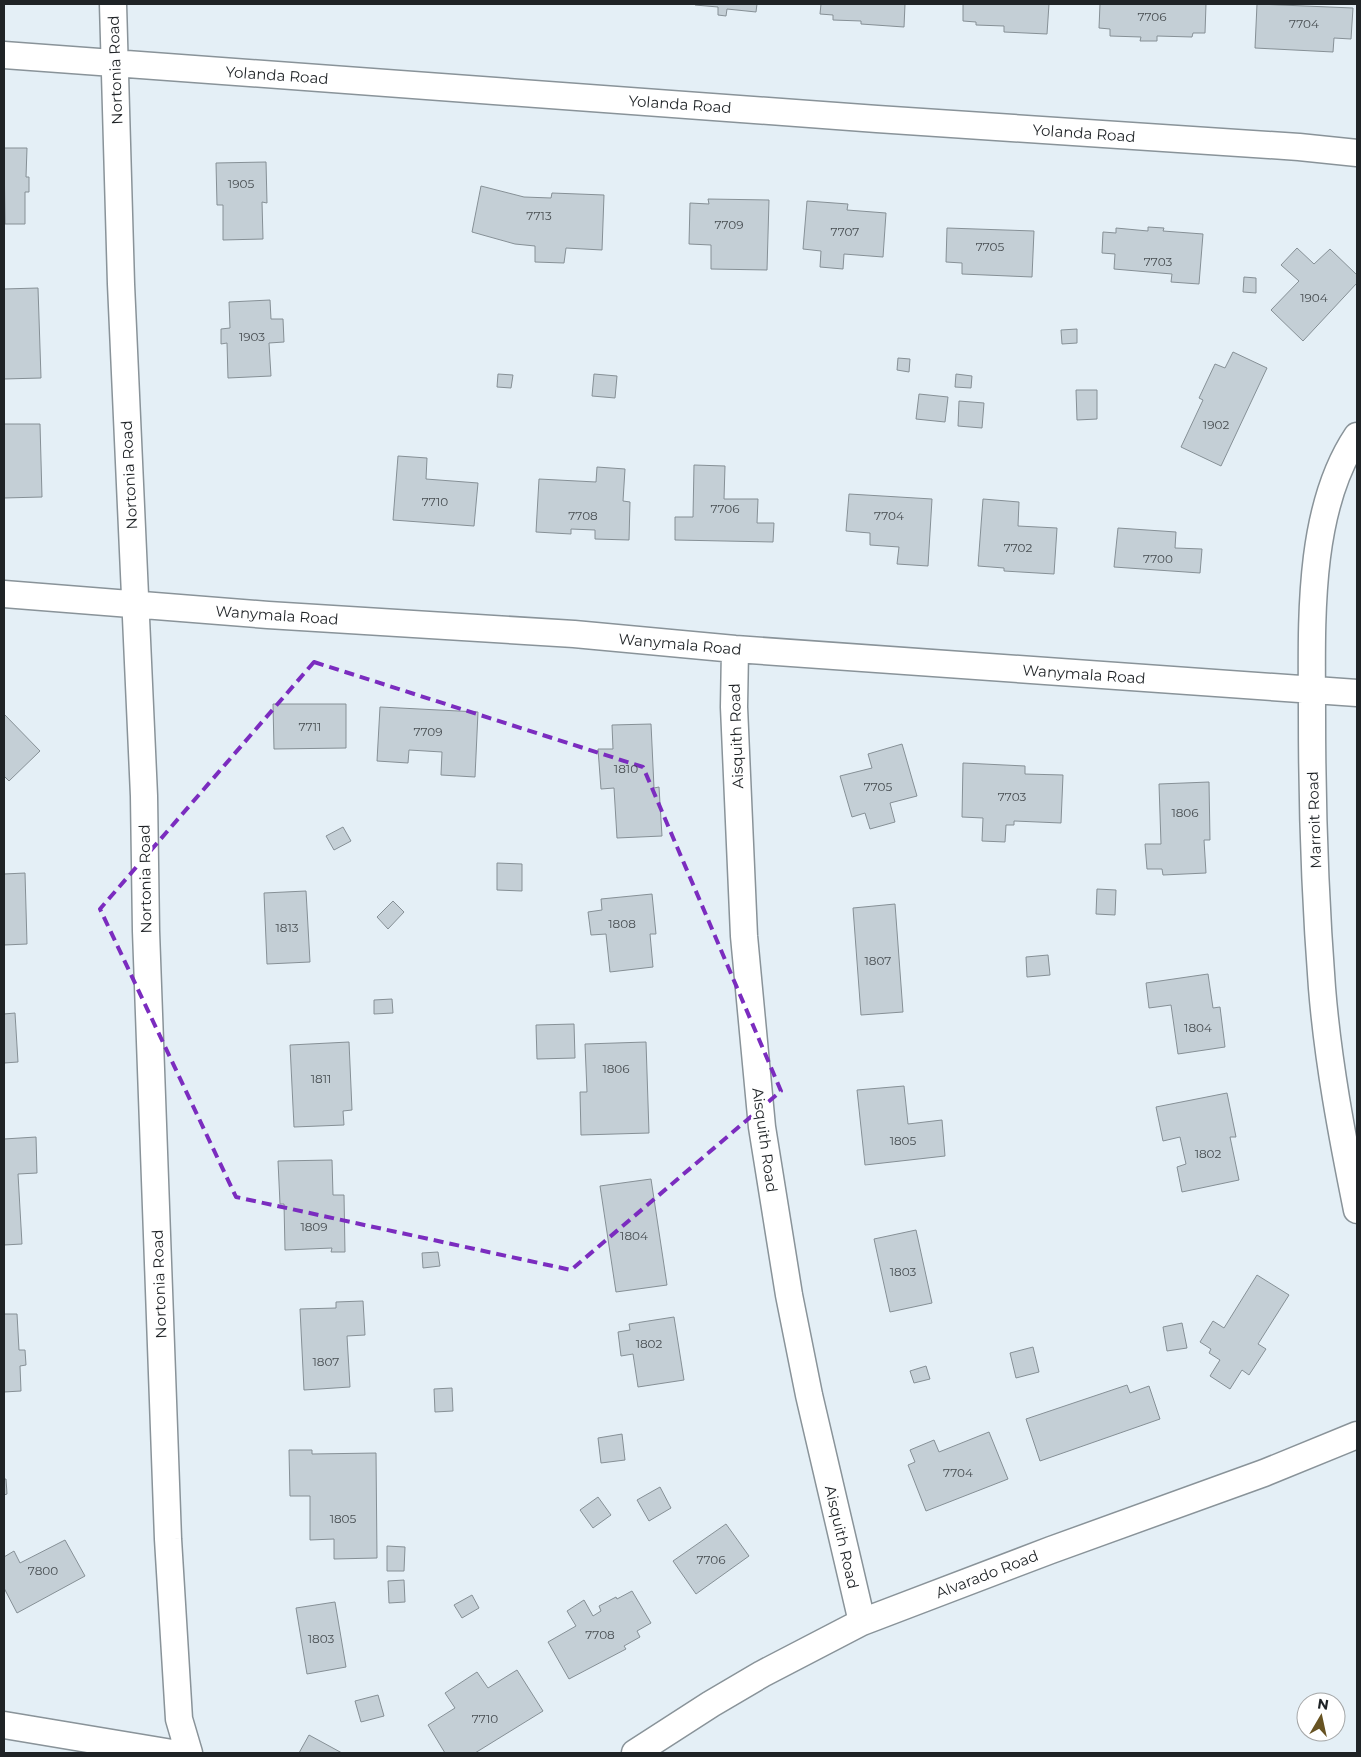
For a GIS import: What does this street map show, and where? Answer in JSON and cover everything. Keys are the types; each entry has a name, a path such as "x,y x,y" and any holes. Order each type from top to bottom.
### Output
{"street":[{"name":"Nortonia Road","path":"112,4 121,284 144,796 146,941 168,1539 179,1719 189,1753"},
{"name":"Yolanda Road","path":"4,55 877,119 1299,147 1357,153"},
{"name":"Marroit Road","path":"1357,436 1346,452 1330,494 1316,562 1312,603 1312,785 1322,989 1342,1132 1357,1210"},
{"name":"Wanymala Road","path":"4,594 268,615 574,634 735,649 1357,693"},
{"name":"Aisquith Road","path":"735,649 734,707 744,936 762,1127 789,1295 862,1622"},
{"name":"Alvarado Road","path":"635,1753 762,1674 862,1622 1051,1550 1264,1473 1357,1435"},
{"path":"4,1726 172,1753"}],"highlighted area":[{"path":"314,662 643,767 781,1091 571,1270 236,1197 100,909"}],"building":[{"path":"695,4 757,4 756,12 727,9 726,16 718,15 718,7"},
{"path":"821,4 905,4 904,27 861,24 861,21 833,20 833,15 820,14"},
{"path":"963,4 1049,4 1047,34 1004,32 1004,26 976,25 976,22 963,21"},
{"path":"1100,4 1206,4 1205,33 1193,33 1192,37 1157,36 1157,41 1140,41 1141,37 1110,36 1110,29 1099,28"},
{"path":"1257,4 1353,8 1351,39 1334,38 1333,52 1255,48"},
{"path":"4,148 27,148 26,177 29,177 29,192 25,192 25,224 5,224"},
{"path":"266,162 267,203 262,202 263,239 223,240 223,205 217,205 216,163"},
{"path":"481,186 524,197 551,198 552,193 604,195 602,250 566,248 564,263 535,262 535,246 515,244 472,232"},
{"path":"708,199 769,200 767,270 711,269 711,245 689,244 690,203 709,204"},
{"path":"807,201 848,204 847,210 886,213 883,257 844,254 843,269 820,267 821,251 803,249"},
{"path":"1148,227 1164,228 1163,231 1203,234 1199,284 1171,282 1172,274 1114,269 1115,254 1102,253 1103,232 1116,233 1116,228 1148,231"},
{"path":"947,228 1034,231 1032,277 962,274 962,263 946,262"},
{"path":"1297,248 1314,264 1330,249 1357,275 1357,283 1303,341 1271,310 1299,281 1281,265"},
{"path":"1244,277 1256,278 1256,293 1243,292"},
{"path":"38,288 41,378 4,379 4,289"},
{"path":"270,300 271,319 283,319 284,342 269,343 271,376 228,378 227,343 221,344 221,329 230,328 229,302"},
{"path":"1077,329 1077,343 1062,344 1061,330"},
{"path":"1233,352 1267,368 1221,466 1181,447 1203,400 1199,398 1215,364 1225,368"},
{"path":"898,358 910,359 909,372 897,370"},
{"path":"498,374 513,375 511,388 497,387"},
{"path":"594,374 617,376 615,398 592,396"},
{"path":"956,374 972,376 971,388 955,387"},
{"path":"1076,390 1097,390 1097,419 1077,420"},
{"path":"919,394 948,397 945,422 916,419"},
{"path":"959,401 984,403 982,428 958,426"},
{"path":"4,424 40,424 42,497 4,498"},
{"path":"398,456 427,458 426,479 478,483 474,526 393,520"},
{"path":"694,465 725,466 724,499 758,499 757,523 774,523 773,542 675,540 675,517 693,517"},
{"path":"597,467 625,469 623,501 630,502 629,540 595,539 595,530 571,529 571,534 536,532 539,479 596,482"},
{"path":"849,494 932,499 928,566 897,564 899,547 870,545 870,533 846,531"},
{"path":"983,499 1019,502 1018,526 1057,528 1054,574 1004,571 1004,568 978,566"},
{"path":"1118,528 1176,532 1175,548 1202,549 1200,573 1114,567"},
{"path":"273,704 346,704 346,748 274,749"},
{"path":"380,707 478,712 475,777 441,775 442,752 409,750 408,763 377,761"},
{"path":"4,714 40,751 9,781 4,776"},
{"path":"651,724 654,788 659,787 662,836 617,838 614,788 601,789 598,749 613,749 612,725"},
{"path":"902,744 917,796 890,803 895,822 870,829 865,813 852,817 840,776 872,768 868,754"},
{"path":"963,763 1025,766 1025,774 1063,775 1061,823 1014,821 1014,825 1006,825 1005,842 982,841 983,818 962,817"},
{"path":"1209,782 1210,840 1204,840 1206,873 1163,875 1162,869 1147,869 1145,844 1161,844 1159,784"},
{"path":"343,827 351,841 334,850 326,836"},
{"path":"497,863 522,864 522,891 497,890"},
{"path":"25,873 27,944 4,945 4,874"},
{"path":"1097,889 1116,890 1115,915 1096,914"},
{"path":"306,891 310,962 267,964 264,893"},
{"path":"652,894 656,934 650,934 653,967 610,972 606,934 591,935 588,912 602,910 601,899"},
{"path":"393,901 404,912 388,929 377,917"},
{"path":"895,904 903,1012 861,1015 853,908"},
{"path":"1048,955 1050,975 1027,977 1026,957"},
{"path":"1208,974 1213,1008 1220,1007 1225,1047 1178,1054 1171,1005 1149,1008 1146,983"},
{"path":"392,999 393,1013 374,1014 374,1000"},
{"path":"15,1013 18,1062 4,1063 4,1014"},
{"path":"574,1024 575,1058 537,1059 536,1025"},
{"path":"349,1042 352,1110 343,1111 344,1125 294,1127 290,1045"},
{"path":"646,1042 649,1133 581,1135 580,1092 587,1092 585,1044"},
{"path":"904,1086 908,1124 942,1120 945,1156 865,1165 857,1090"},
{"path":"1227,1093 1236,1137 1230,1137 1239,1180 1182,1192 1177,1167 1186,1164 1180,1137 1163,1141 1156,1107"},
{"path":"36,1137 37,1173 18,1174 22,1244 4,1245 4,1139"},
{"path":"332,1160 333,1195 344,1195 345,1252 331,1252 332,1248 285,1250 284,1204 280,1204 278,1161"},
{"path":"651,1179 667,1285 616,1292 600,1186"},
{"path":"916,1230 932,1303 890,1312 874,1239"},
{"path":"438,1252 440,1266 423,1268 422,1253"},
{"path":"1257,1275 1289,1295 1258,1344 1266,1349 1249,1375 1242,1370 1230,1389 1210,1376 1220,1360 1209,1353 1211,1349 1200,1342 1213,1321 1224,1328"},
{"path":"363,1301 365,1335 347,1336 350,1387 304,1390 300,1309 336,1308 336,1302"},
{"path":"4,1314 17,1314 19,1350 25,1350 26,1365 20,1366 21,1391 4,1392"},
{"path":"674,1317 684,1380 638,1387 633,1354 621,1356 618,1332 630,1330 629,1324"},
{"path":"1182,1323 1187,1348 1167,1351 1163,1327"},
{"path":"1033,1347 1039,1372 1016,1378 1010,1353"},
{"path":"926,1366 930,1379 914,1383 910,1371"},
{"path":"1127,1385 1130,1393 1149,1386 1160,1419 1040,1461 1026,1419"},
{"path":"452,1388 453,1411 435,1412 434,1389"},
{"path":"989,1432 1008,1479 926,1511 908,1465 915,1462 910,1450 934,1440 939,1452"},
{"path":"622,1434 625,1460 601,1463 598,1438"},
{"path":"289,1450 312,1450 312,1454 376,1453 377,1558 334,1559 334,1539 310,1540 310,1496 290,1496"},
{"path":"4,1479 6,1479 7,1494 4,1495"},
{"path":"660,1487 671,1508 649,1521 637,1500"},
{"path":"598,1497 611,1515 593,1528 580,1510"},
{"path":"726,1524 749,1556 696,1594 673,1561"},
{"path":"65,1540 85,1576 17,1613 4,1588 4,1557 14,1551 20,1563"},
{"path":"387,1546 405,1547 404,1571 387,1571"},
{"path":"404,1580 405,1602 389,1603 388,1581"},
{"path":"632,1591 651,1623 637,1631 640,1637 624,1646 626,1649 569,1679 548,1642 576,1626 567,1611 584,1600 593,1616 601,1611 599,1606"},
{"path":"472,1595 479,1608 462,1618 454,1605"},
{"path":"335,1602 346,1667 307,1674 296,1608"},
{"path":"517,1670 543,1711 475,1753 445,1753 428,1725 455,1708 445,1693 477,1672 488,1688"},
{"path":"378,1695 384,1716 361,1722 355,1701"},
{"path":"309,1735 342,1753 299,1753"}]}
